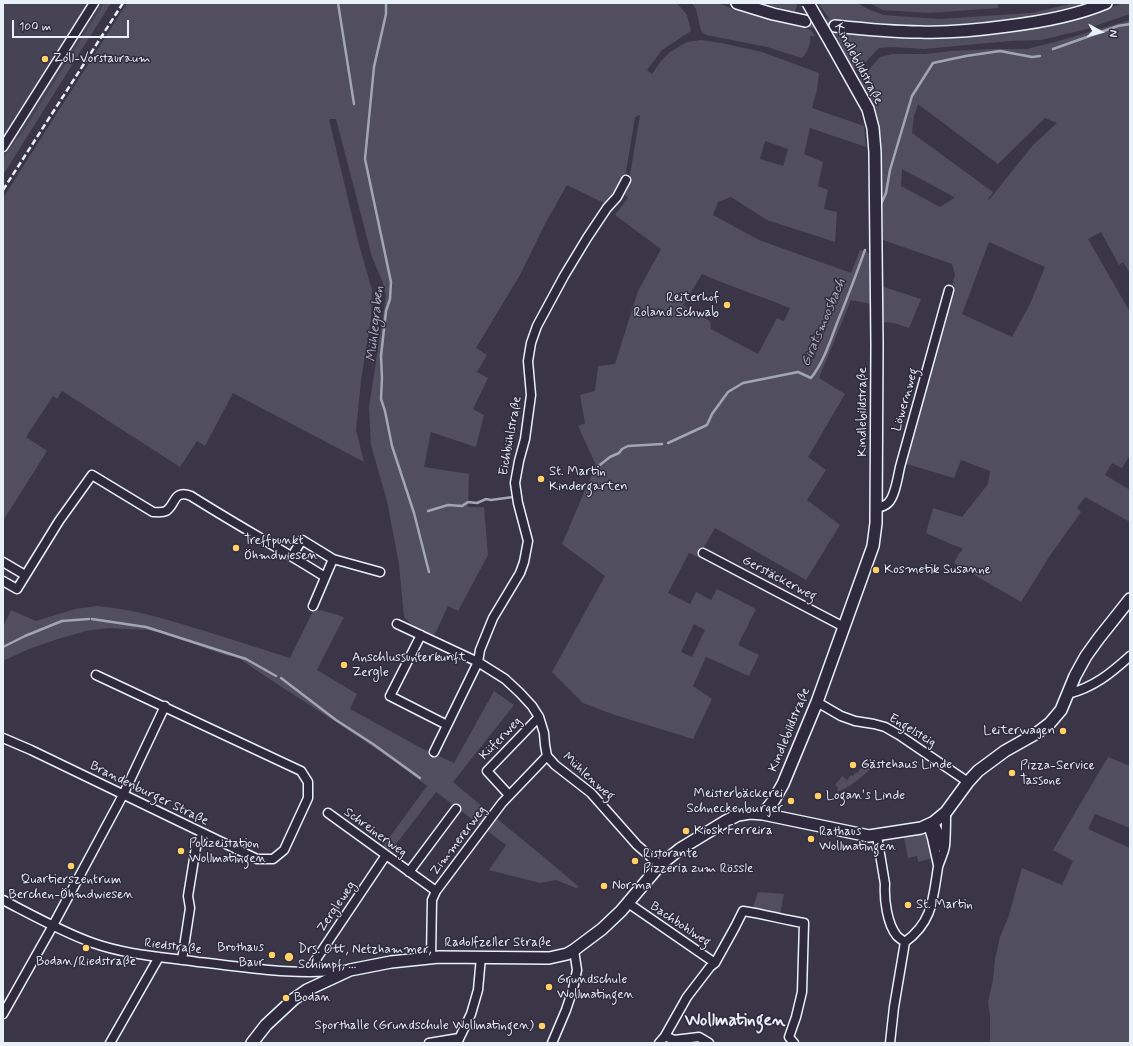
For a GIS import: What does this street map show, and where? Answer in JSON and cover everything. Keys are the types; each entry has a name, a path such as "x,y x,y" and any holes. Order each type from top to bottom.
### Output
{"main road":[{"path":"737,3 773,14 806,21"},
{"name":"Kindlebildstraße","path":"763,814 774,800 783,784 817,702 873,546 877,508 876,208 873,128 868,109 808,3"},
{"path":"835,26 921,32 965,30 1040,22 1073,14 1106,3"},
{"name":"Radolfzeller Straße","path":"252,1043 266,1025 294,999 307,990 350,970 391,962 431,958 549,958 567,954 602,929 628,903 660,864 680,849 738,815 750,813 763,814 869,836 920,828 931,824 946,812 978,771 1005,751 1037,733 1050,723 1061,710 1075,676 1086,656 1130,599"}],"street":[{"path":"3,147 94,3"},
{"name":"Eichbühlstraße","path":"434,752 478,662 480,650 493,618 520,573 524,562 528,541 514,483 525,439 531,395 528,361 536,326 564,276 607,208 617,197 626,180"},
{"name":"Löwernweg","path":"877,508 890,502 896,486 950,290"},
{"path":"3,581 17,589 59,521 92,475 153,512 167,510 176,498 180,495 187,494 325,577"},
{"path":"292,556 302,540 333,560 380,572"},
{"name":"Gerstäckerweg","path":"703,553 844,627"},
{"path":"313,606 333,560"},
{"path":"3,562 25,575"},
{"name":"Mühlenweg","path":"397,624 478,662 511,684 532,706 539,717 544,733 547,756 555,765 591,793 637,845 660,864"},
{"path":"421,635 390,696 447,725"},
{"path":"1068,694 1081,690 1097,682 1111,673 1130,656"},
{"name":"Brandenburger Straße","path":"3,738 258,859 273,859 284,850 308,798 308,782 301,771 96,675"},
{"name":"Engelsteig","path":"817,702 855,722 874,724 900,735 968,782"},
{"path":"3,1014 53,925 123,794 165,706"},
{"name":"Küferweg","path":"509,795 487,772 539,717"},
{"name":"Zimmererweg","path":"431,958 432,900 436,891 509,795 547,756"},
{"name":"Schreinerweg","path":"408,872 456,809"},
{"path":"890,1043 894,1007 905,942 913,936 927,918 932,903 940,862 945,847 946,812"},
{"name":"Schreinerweg","path":"328,813 436,891"},
{"path":"931,824 932,838 940,862"},
{"path":"182,960 190,908 188,896 196,847 203,833"},
{"path":"876,836 888,918 897,936 905,942"},
{"name":"Zergleweg","path":"309,972 386,855"},
{"name":"Riedstraße","path":"3,900 86,940 106,947 140,955 240,967 309,972 350,970"},
{"name":"Bachbohlweg","path":"628,903 715,963 736,927 743,911 804,923 802,992 789,1037 794,1043"},
{"path":"552,1043 573,989 577,970 574,950"},
{"path":"110,1043 159,957"},
{"path":"429,1043 458,1041 471,1014 478,990 481,957"},
{"path":"659,1043 665,1036 687,998 710,967 715,963"},
{"path":"665,1036 674,1040 699,1038 708,1043"}],"shaded area":[{"path":"3,3 104,3 24,130 3,157"},
{"path":"104,3 111,3 3,175 3,157 24,130"},
{"path":"127,3 677,3 687,15 691,31 662,50 647,70 652,74 661,61 670,52 687,42 701,40 762,52 819,73 817,90 812,108 864,126 866,147 810,128 804,154 823,162 818,186 828,190 824,209 837,212 835,242 767,220 731,197 718,202 713,215 759,240 851,273 860,250 870,254 870,304 851,300 819,378 845,394 808,457 826,470 807,500 840,525 806,580 715,528 698,557 689,553 668,593 690,604 696,592 711,600 717,589 756,609 738,645 759,655 749,676 706,657 693,686 712,699 693,739 615,715 583,703 552,672 605,576 562,544 596,465 578,426 585,423 580,395 595,391 598,366 615,364 638,291 661,249 615,215 628,198 622,191 629,181 640,115 635,117 626,172 623,181 606,204 567,185 546,222 520,275 476,348 487,355 477,372 488,378 473,409 484,415 476,447 431,432 424,467 469,474 468,507 484,507 488,555 458,611 448,606 434,636 433,635 432,637 417,631 404,617 399,564 387,501 371,445 369,407 386,296 383,283 372,257 336,119 329,119 358,241 372,290 371,318 361,381 356,430 364,462 233,393 205,446 197,441 180,467 62,391 57,399 53,396 26,437 47,451 3,521 3,198","holes":["765,141 788,149 783,166 760,159","702,274 790,308 784,321 777,318 758,354 711,329 710,321 683,305","694,624 705,630 692,657 681,652"]},
{"path":"692,3 718,3 736,10 811,30 815,36 810,36 809,48 802,58 767,47 706,35 701,31 696,9"},
{"path":"761,3 796,3 797,5 795,12"},
{"path":"818,3 857,3 884,15 939,19 1031,13 1074,3 1094,3 1068,12 989,25 926,29 830,20"},
{"path":"869,3 998,3 998,8 929,13 883,10"},
{"path":"1123,3 1130,3 1130,14 1083,30 1041,40 1010,41 924,49 893,47 879,48 861,67 853,69 834,32 900,37 953,37 982,34 1078,18"},
{"path":"1130,20 1130,273 1123,262 1119,265 1101,232 1088,239 1130,312 1130,455 1122,468 1112,463 1105,475 1130,490 1130,522 1085,497 1077,508 1081,512 1049,557 1021,602 954,563 959,553 962,551 962,548 926,533 933,508 962,517 988,484 990,471 961,460 954,478 903,463 955,275 952,264 883,240 880,138 874,106 860,80 880,57 893,54 926,54 950,51 1027,49","holes":["918,104 998,164 1045,118 1057,123 1033,145 989,200 988,199 993,192 912,133 914,116","902,169 954,198 940,207 901,186","989,242 1045,267 1030,304 1012,337 962,314"]},
{"path":"881,286 921,299 909,328 894,323 882,322"},
{"path":"97,606 138,612 165,619 290,658 313,611 321,610 344,617 317,670 357,694 350,709 423,749 454,763 494,691 514,705 453,782 579,887 576,888 556,880 540,883 489,870 506,845 436,792 390,852 383,846 427,786 364,741 239,658 225,655 149,630 108,628 86,631 58,639 29,649 3,661 3,627 11,610 36,621 75,609"},
{"path":"1108,757 1130,766 1130,828 1095,814 1088,829 1130,848 1130,1043 990,1043 990,1016 988,1002 993,980 995,959 1000,937 1008,918 1022,868 1062,885 1073,861 1053,850"},
{"path":"865,764 872,768 850,786 837,791 838,787 835,785 842,776 847,780 851,775 853,776 856,772 857,773"},
{"path":"923,834 928,836 932,858 918,862 917,856 908,858 904,838"},
{"path":"758,892 784,894 780,914 752,910"}],"waterway":[{"path":"338,3 354,104"},
{"name":"Mühlegraben","path":"386,3 386,14 374,67 365,159 391,282 390,299 386,311 381,356 381,399 392,446 414,513 429,572"},
{"name":"Giratsmoosbach","path":"1053,49 1118,26 1130,24"},
{"name":"Giratsmoosbach","path":"882,202 886,193 890,170 912,96 933,63 1000,51 1032,57 1040,56"},
{"name":"Giratsmoosbach","path":"668,443 707,425 712,414 728,392 743,383 798,372 811,378 826,352 865,250"},
{"name":"Giratsmoosbach","path":"596,468 628,446 662,444"},
{"name":"Giratsmoosbach","path":"428,511 448,505 462,506 468,502 477,503 486,499 491,500 513,497"},
{"path":"3,647 62,621 89,619"},
{"path":"92,619 146,627 246,659 276,676"},
{"path":"281,678 336,720 373,744 420,778"}],"tunnel":[{"path":"805,21 835,26"}],"railway":[{"path":"3,190 123,3"}],"place":[{"name":"Zoll-Vorstauraum","path":"45,59"},
{"name":"Reiterhof Roland Schwab","path":"727,305"},
{"name":"St. Martin Kindergarten","path":"541,479"},
{"name":"Treffpunkt Öhmdwiesen","path":"236,548"},
{"name":"Kosmetik Susanne","path":"876,570"},
{"name":"Anschlussunterkunft Zergle","path":"344,665"},
{"name":"Leiterwagen","path":"1063,731"},
{"name":"Gästehaus Linde","path":"853,765"},
{"name":"Pizza-Service Tassone","path":"1012,773"},
{"name":"Logan's Linde","path":"818,796"},
{"name":"Meisterbäckerei Schneckenburger","path":"791,801"},
{"name":"Kiosk Ferreira","path":"686,831"},
{"name":"Rathaus Wollmatingen","path":"811,839"},
{"name":"Polizeistation Wollmatingen","path":"181,851"},
{"name":"Ristorante Pizzeria zum Rössle","path":"635,861"},
{"name":"Quartierszentrum Berchen-Öhmdwiesen","path":"71,866"},
{"name":"Norma","path":"604,886"},
{"name":"St. Martin","path":"908,905"},
{"name":"Bodan/Riedstraße","path":"86,948"},
{"name":"Brothaus Baur","path":"272,955"},
{"name":"Drs. Ott, Netzhammer, Schimpf, ...","path":"289,957"},
{"name":"Grundschule Wollmatingen","path":"549,987"},
{"name":"Bodan","path":"286,998"},
{"name":"Sporthalle (Grundschule Wollmatingen)","path":"542,1026"}],"district":[{"name":"Wollmatingen","path":"735,1021"}]}
